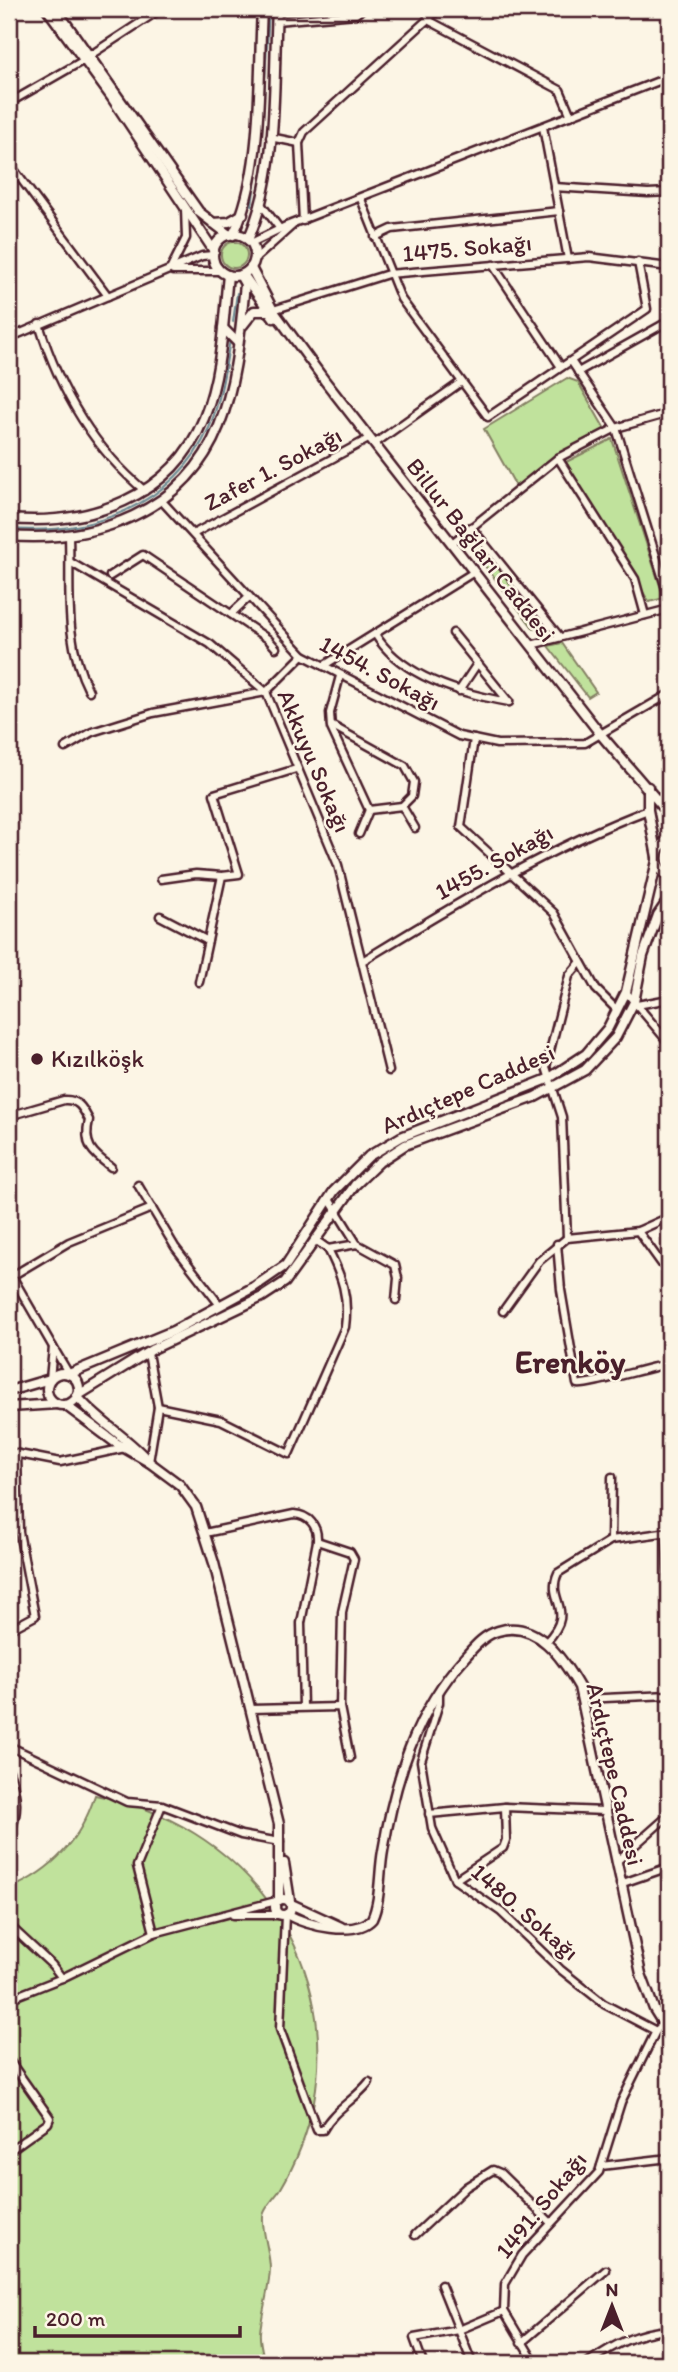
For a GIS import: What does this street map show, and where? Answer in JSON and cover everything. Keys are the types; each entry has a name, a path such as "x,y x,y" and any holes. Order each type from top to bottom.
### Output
{"street":[{"path":"47,9 87,58"},
{"path":"9,519 52,520 88,516 119,505 145,491 179,459 198,430 214,385 223,328 224,273 171,180 56,9"},
{"path":"9,103 87,58 161,9"},
{"path":"9,338 213,253 219,241 231,235 243,214 257,116 262,9"},
{"path":"270,311 253,264 249,241 261,204 270,137 277,9"},
{"path":"276,21 356,14 362,9"},
{"path":"428,9 428,20"},
{"path":"303,221 299,143 312,123 439,9"},
{"path":"428,20 560,90 571,116"},
{"path":"171,180 211,223 231,235 249,241 669,77"},
{"path":"543,127 568,259"},
{"path":"270,137 299,143"},
{"path":"9,163 108,296"},
{"path":"554,187 669,192"},
{"path":"361,199 388,274 401,299 460,383 488,416 647,309 638,262"},
{"path":"168,271 178,259 186,238 184,204"},
{"path":"261,204 280,229"},
{"path":"375,237 392,229 559,211"},
{"path":"211,223 229,222 243,214"},
{"path":"168,271 242,274 293,225"},
{"name":"1475. Sokağı","path":"270,311 388,274 589,257 669,267"},
{"path":"493,265 561,367"},
{"path":"242,274 270,311"},
{"path":"9,536 69,536 115,525 161,500 192,470 214,437 228,398 239,343 244,284 242,274"},
{"path":"240,331 254,311 270,311"},
{"name":"Billur Bağları Caddesi","path":"270,311 602,736 669,814"},
{"path":"578,372 668,323"},
{"path":"38,324 56,372 84,422 113,461 145,491"},
{"path":"223,328 239,343"},
{"path":"570,361 616,428 669,598"},
{"name":"Zafer 1. Sokağı","path":"195,533 372,441 460,383"},
{"path":"452,543 558,458 616,428 669,413"},
{"path":"558,458 635,579 645,615"},
{"name":"1454. Sokağı","path":"161,500 195,533 248,598 303,655 459,736 535,745 585,743 602,736 667,696"},
{"path":"471,527 559,636"},
{"path":"69,536 71,640 77,667 89,691"},
{"path":"110,576 143,555 268,639 276,648"},
{"name":"Akkuyu Sokağı","path":"70,562 210,644 266,692 338,865 389,1071"},
{"path":"323,666 474,572"},
{"path":"231,614 248,598"},
{"path":"531,645 669,609"},
{"path":"375,634 396,659 459,691 509,702 453,633"},
{"path":"65,748 92,732 153,713 266,692 303,655"},
{"path":"459,691 477,664"},
{"path":"340,676 330,713 331,725 335,742 369,810 359,834"},
{"path":"667,696 669,707"},
{"path":"331,725 405,766 414,782 414,789 402,806 369,810"},
{"path":"474,739 461,827 554,913 579,964 596,989 617,1010"},
{"path":"161,879 196,874 239,874 214,794 296,769"},
{"path":"648,787 648,810 657,859 660,869 669,876"},
{"path":"659,800 669,796"},
{"path":"402,806 415,828"},
{"name":"1455. Sokağı","path":"363,960 511,872 586,834 648,810"},
{"path":"657,859 659,848 669,839"},
{"name":"Ardıçtepe Caddesi","path":"69,1374 164,1335 254,1287 286,1265 329,1199 369,1156 401,1137 548,1079 586,1054 608,1028 626,992 657,859"},
{"path":"200,982 222,876"},
{"path":"9,1407 61,1404 148,1353 262,1297 285,1282 355,1185 379,1162 405,1145 554,1090 585,1070 616,1037 635,1003 643,956 658,915 669,899"},
{"path":"160,916 208,941"},
{"path":"566,1238 563,1131 546,1064 566,987 571,973 579,964"},
{"path":"626,992 669,1043"},
{"path":"635,1003 669,999"},
{"path":"9,1116 64,1100 73,1101 81,1106 89,1121 85,1133 89,1148 111,1167"},
{"path":"138,1185 175,1247 219,1304"},
{"path":"329,1199 357,1244 395,1265 398,1278 396,1300"},
{"path":"149,1462 135,1446 101,1422 78,1396 77,1381 69,1374 10,1274 69,1242 152,1208"},
{"path":"503,1311 539,1261 566,1238 638,1231 669,1217"},
{"path":"638,1231 669,1274"},
{"path":"158,1407 221,1420 289,1454 345,1327 348,1306 345,1284 328,1249 308,1234"},
{"path":"328,1249 357,1244"},
{"path":"557,1244 561,1290 577,1384 585,1386 622,1373 669,1364"},
{"path":"53,1347 54,1368 48,1394 180,1485 196,1507 205,1533 250,1709 280,1842 290,1903 284,1915 281,2029 317,2130 323,2130 337,2111 355,2099 369,2082"},
{"path":"148,1353 158,1407 149,1462"},
{"path":"9,1391 50,1379 59,1373 69,1374"},
{"path":"9,1452 60,1462 125,1448"},
{"path":"9,1630 34,1616 19,1532 17,1454"},
{"path":"611,1540 612,1477"},
{"path":"205,1533 299,1514 312,1522 317,1541 302,1623 303,1707"},
{"path":"281,1853 275,1910 332,1928 364,1926 375,1914 383,1850 414,1733 439,1689 477,1644 492,1633 518,1630 546,1642 562,1620 555,1581 558,1573 611,1540 668,1532 669,1599"},
{"path":"317,1541 350,1552 354,1559 342,1612 340,1707 350,1758"},
{"name":"Ardıçtepe Caddesi","path":"546,1642 565,1663 583,1699 641,1974 654,2010 669,2033"},
{"name":"1480. Sokağı","path":"439,1689 439,1703 421,1761 432,1828 455,1880 501,1912 560,1969 604,2004 656,2031"},
{"path":"583,1699 669,1695"},
{"path":"250,1709 340,1707"},
{"path":"9,1746 127,1802 162,1805 241,1835 280,1842"},
{"path":"9,1771 17,1805 9,1837"},
{"path":"154,1933 137,1866 162,1805"},
{"path":"429,1814 505,1808 605,1811"},
{"path":"455,1880 503,1847 506,1840 505,1808"},
{"path":"616,1861 669,1815"},
{"path":"620,1884 669,1867"},
{"path":"9,1999 62,1978 154,1933 278,1901 290,1903 341,1927"},
{"path":"228,1915 284,1915"},
{"path":"9,1925 52,1965 62,1978"},
{"path":"656,2031 663,2024"},
{"name":"1491. Sokağı","path":"504,2311 505,2284 522,2255 601,2166 621,2102 656,2031"},
{"path":"9,2060 50,2118 48,2123 18,2141 9,2151"},
{"path":"601,2166 669,2158"},
{"path":"415,2235 466,2187 493,2170 500,2173 551,2223"},
{"path":"522,2343 607,2270"},
{"path":"441,2285 472,2363"},
{"path":"423,2363 414,2338 459,2330 504,2311 536,2363"},
{"path":"587,2363 617,2342 639,2334 669,2330"}],"shaded area":[{"path":"284,9 357,9 283,17"}],"green space":[{"path":"234,242 243,246 247,255 243,264 234,268 225,264 221,255 225,246"},
{"path":"567,378 578,382 606,431 517,488 484,429"},
{"path":"612,439 664,598 649,602 566,462"},
{"path":"471,540 479,544 545,627 534,629 467,543"},
{"path":"562,643 596,692 588,697 548,646"},
{"path":"95,1795 147,1810 194,1833 235,1864 269,1902 295,1946 312,1994 318,2046 314,2101 305,2136 291,2169 263,2217 270,2269 260,2332 265,2363 12,2363 9,2352 9,1889 39,1873 63,1852 82,1826"}],"waterway":[{"path":"252,205 262,132 269,9"},
{"path":"233,322 237,293"},
{"path":"9,529 39,530 98,521 151,496 174,478 193,455 209,428 220,396 230,340"}],"place":[{"name":"Kızılköşk","path":"37,1059"}],"district":[{"name":"Erenköy","path":"570,1362"}]}
